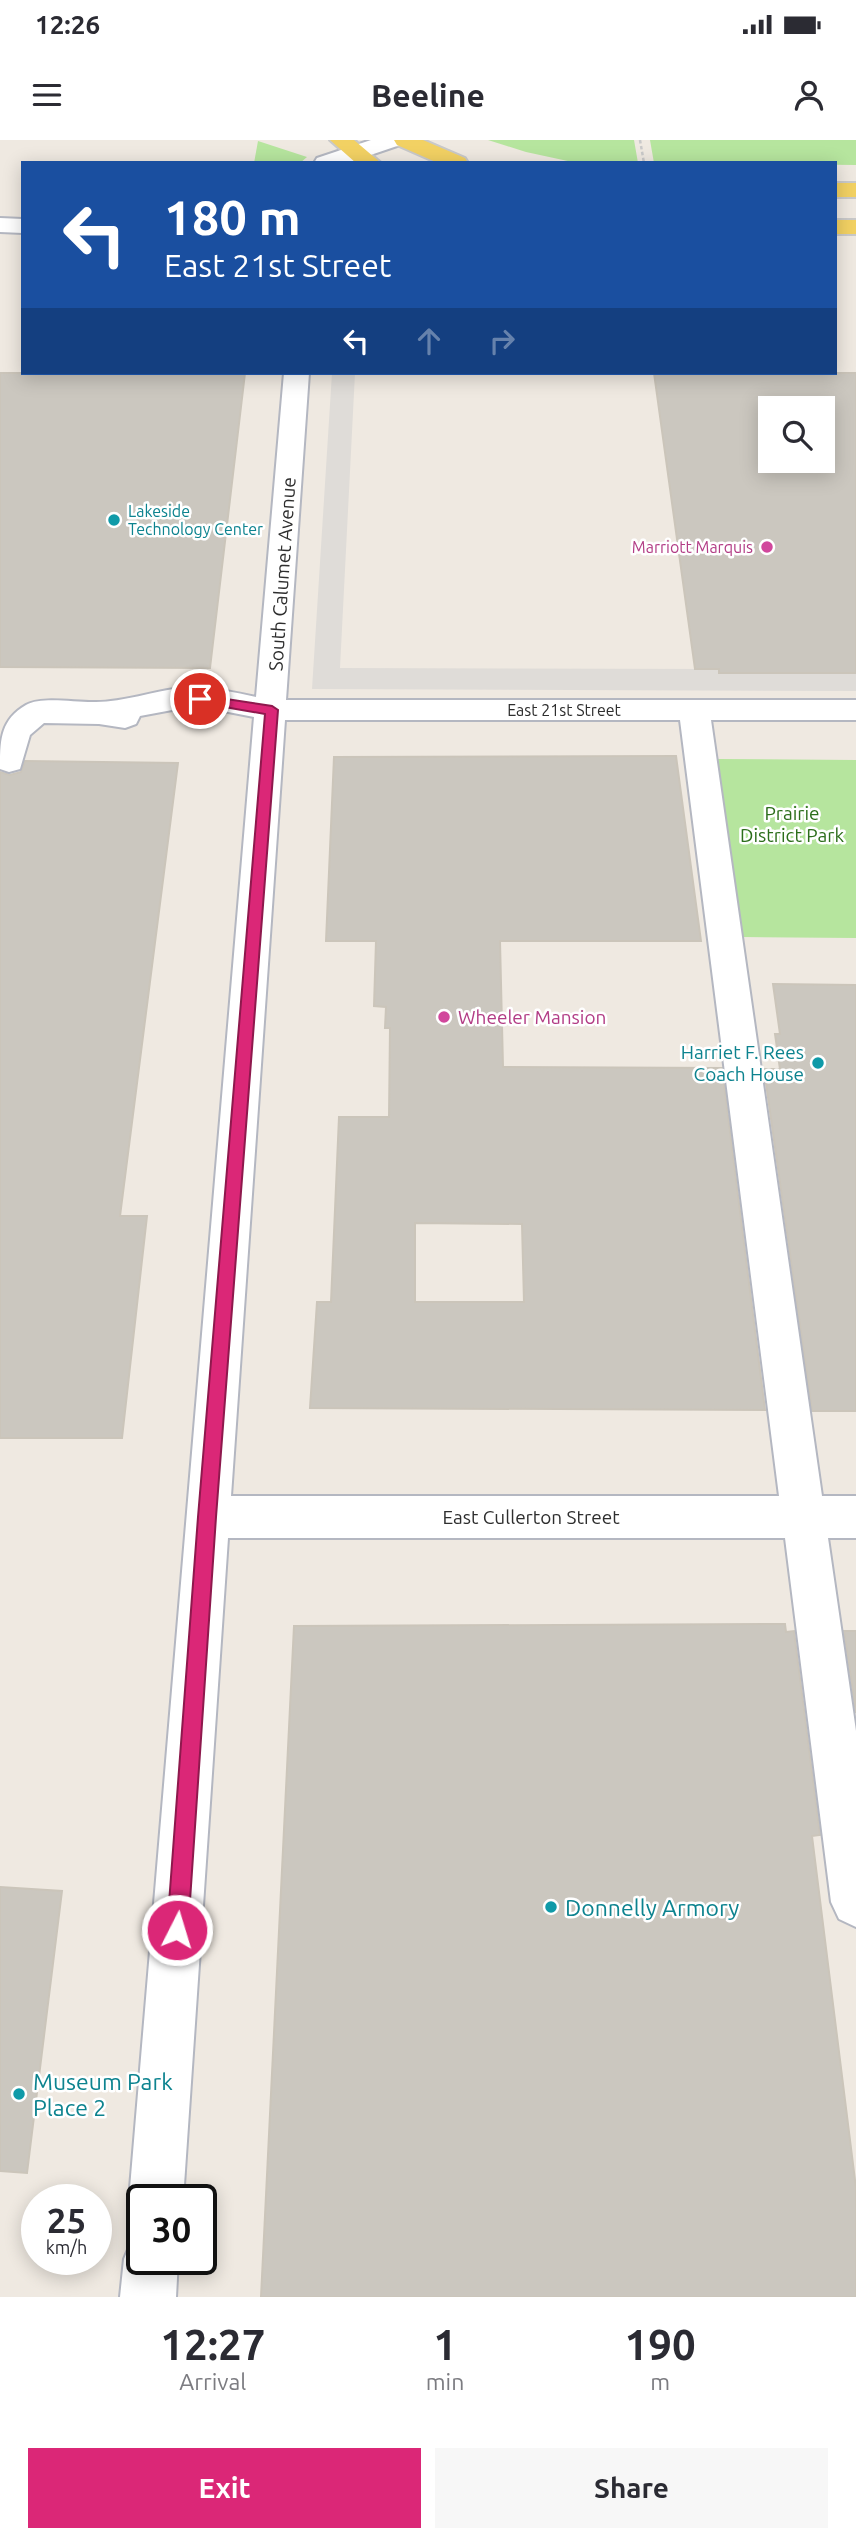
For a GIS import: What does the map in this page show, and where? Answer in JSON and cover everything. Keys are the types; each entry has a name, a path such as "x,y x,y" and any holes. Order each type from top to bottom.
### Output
{"main road":[{"path":"405,140 452,161"},
{"path":"837,190 856,190"},
{"path":"837,227 856,227"}],"street":[{"path":"330,161 392,140"},
{"path":"0,225 21,226"},
{"name":"South Calumet Avenue","path":"157,2184 296,375"},
{"name":"East 21st Street","path":"9,761 16,732 37,712 100,713 183,725 215,724 272,710 856,710"},
{"path":"694,710 856,1902"},
{"name":"East Cullerton Street","path":"207,1517 856,1517"},
{"path":"148,2297 150,2275"}],"path":[{"path":"640,140 644,161"}],"green space":[{"path":"488,140 634,140 638,161 568,161"},
{"path":"650,140 856,140 856,165 837,165 837,161 654,161"},
{"path":"258,141 307,157 302,161 254,161"},
{"name":"Prairie District Park","path":"718,759 856,760 856,938 742,937"}],"shaded area":[{"path":"332,375 355,375 340,668 719,669 720,673 856,673 856,691 312,689"}],"building":[{"name":"Lakeside Technology Center","path":"0,373 245,375 210,668 0,667"},
{"name":"Marriott Marquis","path":"856,373 856,673 719,673 719,669 695,669 654,375"},
{"path":"676,756 701,941 500,941 503,1067 722,1068 765,1410 310,1408 317,1302 331,1302 339,1117 389,1117 390,1028 385,1028 386,1007 374,1006 376,941 326,941 334,757","holes":["415,1223 522,1224 524,1302 415,1302"]},
{"path":"25,761 178,763 120,1216 147,1216 122,1438 0,1438 0,772 10,775 21,772"},
{"path":"773,984 856,985 856,1411 812,1411 764,1069 780,1069 775,1034 780,1034"},
{"name":"Donnelly Armory","path":"785,1624 786,1632 794,1631 820,1835 812,1836 856,2188 856,2297 261,2297 294,1626"},
{"path":"844,1631 856,1631 856,1713"},
{"name":"Museum Park Place 2","path":"0,1887 62,1891 27,2173 0,2171"}],"place":[{"name":"Lakeside Technology Center","path":"114,520"},
{"name":"Marriott Marquis","path":"767,547"},
{"name":"Wheeler Mansion","path":"444,1017"},
{"name":"Harriet F. Rees Coach House","path":"818,1063"},
{"name":"Donnelly Armory","path":"551,1907"},
{"name":"Museum Park Place 2","path":"19,2094"}],"route":[{"path":"177,1930 207,1517 272,710 200,699"}]}
